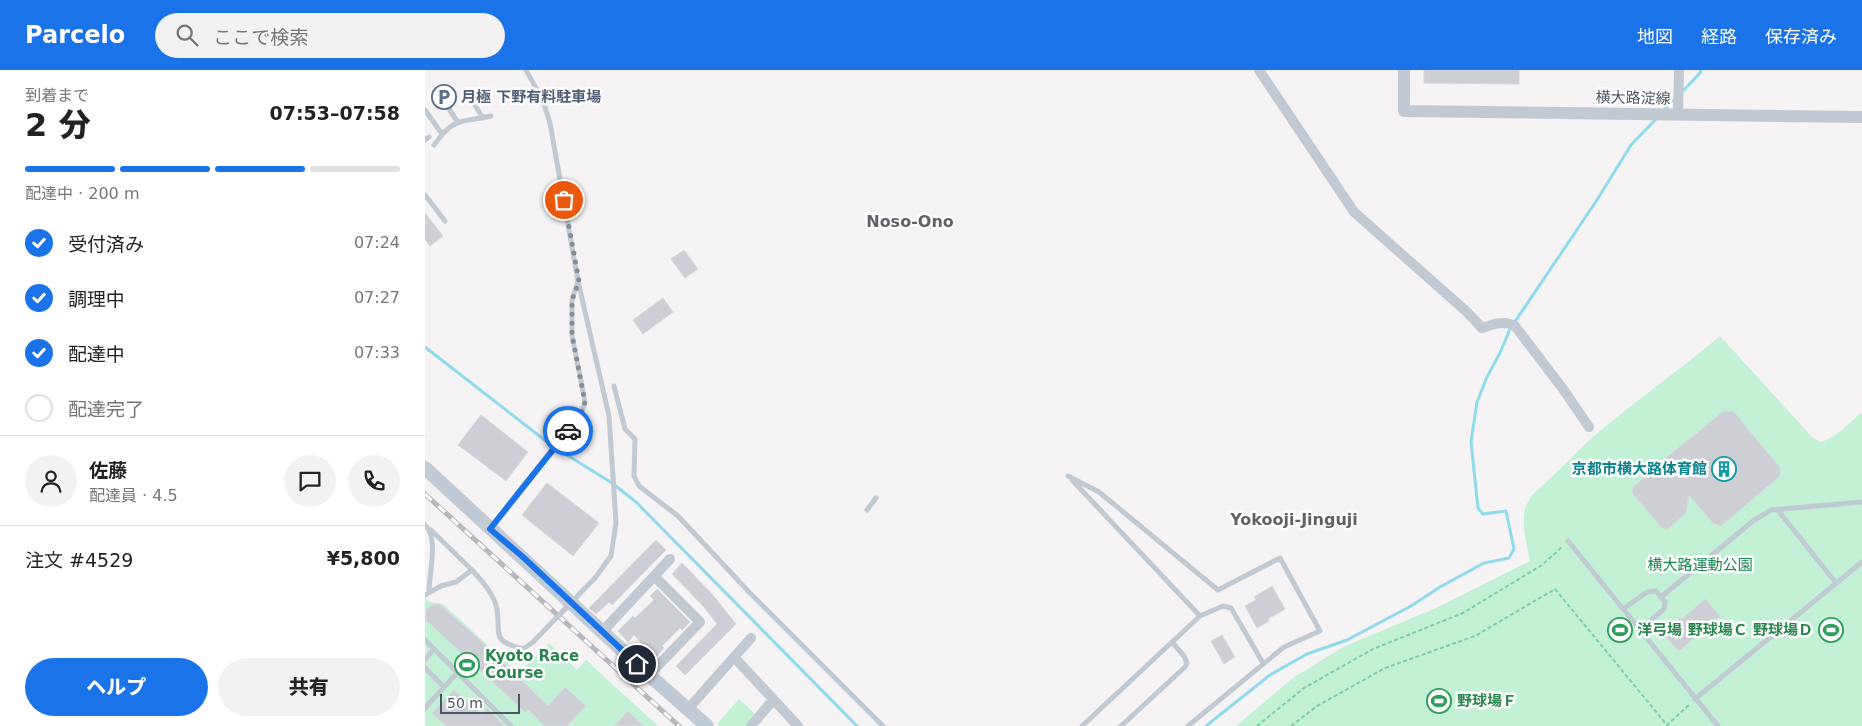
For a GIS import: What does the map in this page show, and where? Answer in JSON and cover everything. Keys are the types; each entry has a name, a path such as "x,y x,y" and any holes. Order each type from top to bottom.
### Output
{"main road":[{"path":"425,468 602,632 707,726"}],"street":[{"path":"1259,70 1354,212 1461,306 1482,328 1502,322 1512,325 1563,389 1589,427"},
{"name":"横大路淀線","path":"1404,70 1404,111 1862,117"},
{"path":"1678,115 1679,70"},
{"path":"602,632 670,559"},
{"path":"649,675 700,622 655,576"},
{"path":"688,709 751,638"},
{"path":"734,657 797,726"},
{"path":"751,726 773,700"}],"lane":[{"path":"425,525 486,585 497,609 497,629 501,640 510,646 523,649 533,642 595,578 611,556 616,523 609,416 579,281 550,123 543,101 526,70"},
{"path":"467,93 483,118"},
{"path":"447,106 457,121"},
{"path":"425,111 442,134"},
{"path":"434,145 442,134 457,121 491,116"},
{"path":"425,195 445,221"},
{"path":"490,529 582,411 585,402 572,335 572,300 579,281"},
{"path":"614,386 625,429 635,439 634,476 639,486 678,516 749,592 883,726"},
{"path":"1188,726 1285,647 1320,631 1280,558 1218,590 1099,492 1068,476 1200,616"},
{"path":"867,510 875,498"},
{"path":"1661,597 1753,521 1771,510 1862,502"},
{"path":"1777,509 1836,583"},
{"path":"430,530 433,542 427,593 456,582 472,570"},
{"path":"1568,541 1718,726"},
{"path":"1695,699 1862,562"},
{"path":"1623,609 1647,592 1656,591 1661,597 1665,602 1664,609 1640,630"},
{"path":"1082,726 1200,616 1223,606 1231,608 1263,663"},
{"path":"425,640 511,726"},
{"path":"1121,726 1185,667 1187,663 1184,656 1172,642"},
{"path":"425,660 434,649"},
{"path":"425,668 444,687"},
{"path":"425,708 457,672"}],"path":[{"path":"1257,726 1304,688 1373,649 1463,613 1542,566 1568,541"},
{"path":"1291,726 1317,706 1385,668 1475,636 1555,589 1667,725 1695,699"}],"green space":[{"name":"横大路運動公園","path":"1720,336 1812,437 1821,442 1839,433 1862,413 1862,726 1236,726 1293,678 1343,647 1436,608 1530,561 1525,533 1524,512 1531,496 1584,445"},
{"name":"Kyoto Race Course","path":"425,597 429,602 443,604 518,673 549,643 577,670 586,660 658,726 425,726"},
{"path":"739,699 757,716 749,726 719,726 717,724"}],"building":[{"path":"1424,70 1519,70 1519,84 1424,83"},
{"path":"425,213 443,236 430,246 425,239"},
{"path":"684,250 698,269 685,278 671,259"},
{"path":"663,298 673,312 643,334 633,320"},
{"name":"京都市横大路体育館","path":"1724,411 1734,412 1781,469 1779,477 1721,526 1714,524 1689,495 1686,513 1668,529 1662,528 1632,493 1633,487 1652,471 1664,472 1666,458"},
{"path":"481,415 528,452 506,481 458,445"},
{"path":"547,483 599,523 573,556 522,515"},
{"path":"656,540 666,550 612,605 609,602 596,614 589,608"},
{"path":"682,563 712,594 736,624 685,675 676,666 717,624 704,607 672,574"},
{"path":"1272,586 1285,609 1257,628 1245,606 1256,600 1254,597"},
{"path":"657,589 690,622 682,630 680,628 662,646 664,648 650,664 640,653 646,648 634,635 628,642 618,631 633,616 635,618 654,600 650,596"},
{"path":"1705,599 1720,616 1679,651 1662,633"},
{"path":"439,604 481,641 548,706 565,687 586,706 567,726 545,726 527,709 525,712 427,621 425,616 426,610 432,605"},
{"path":"1222,635 1235,657 1224,664 1211,641"},
{"path":"454,690 481,715 487,708 505,726 446,726 432,713"},
{"path":"628,711 644,726 614,726"}],"waterway":[{"path":"1682,92 1701,70"},
{"path":"1664,110 1676,98"},
{"path":"1206,726 1270,675 1307,654 1347,640 1411,606 1440,587 1484,563 1509,558 1514,549 1506,511 1483,514 1478,508 1471,442 1477,402 1510,329 1595,203 1631,145 1657,118"},
{"path":"425,347 551,445 612,483 636,502 857,726"}],"railway":[{"path":"425,494 679,726"}],"way so far":[{"path":"564,200 579,281 572,300 572,335 585,402 582,411 568,431"}],"place":[{"name":"月極 下野有料駐車場","path":"444,97"},
{"name":"京都市横大路体育館","path":"1724,469"},
{"name":"洋弓場","path":"1620,630"},
{"name":"野球場Ｃ 野球場Ｄ","path":"1831,630"},
{"name":"Kyoto Race Course","path":"467,665"},
{"name":"野球場Ｆ","path":"1439,701"}],"district":[{"name":"Noso-Ono","path":"910,221"},
{"name":"Yokooji-Jinguji","path":"1294,519"}],"route":[{"path":"568,431 490,529 523,557 637,664"}]}
